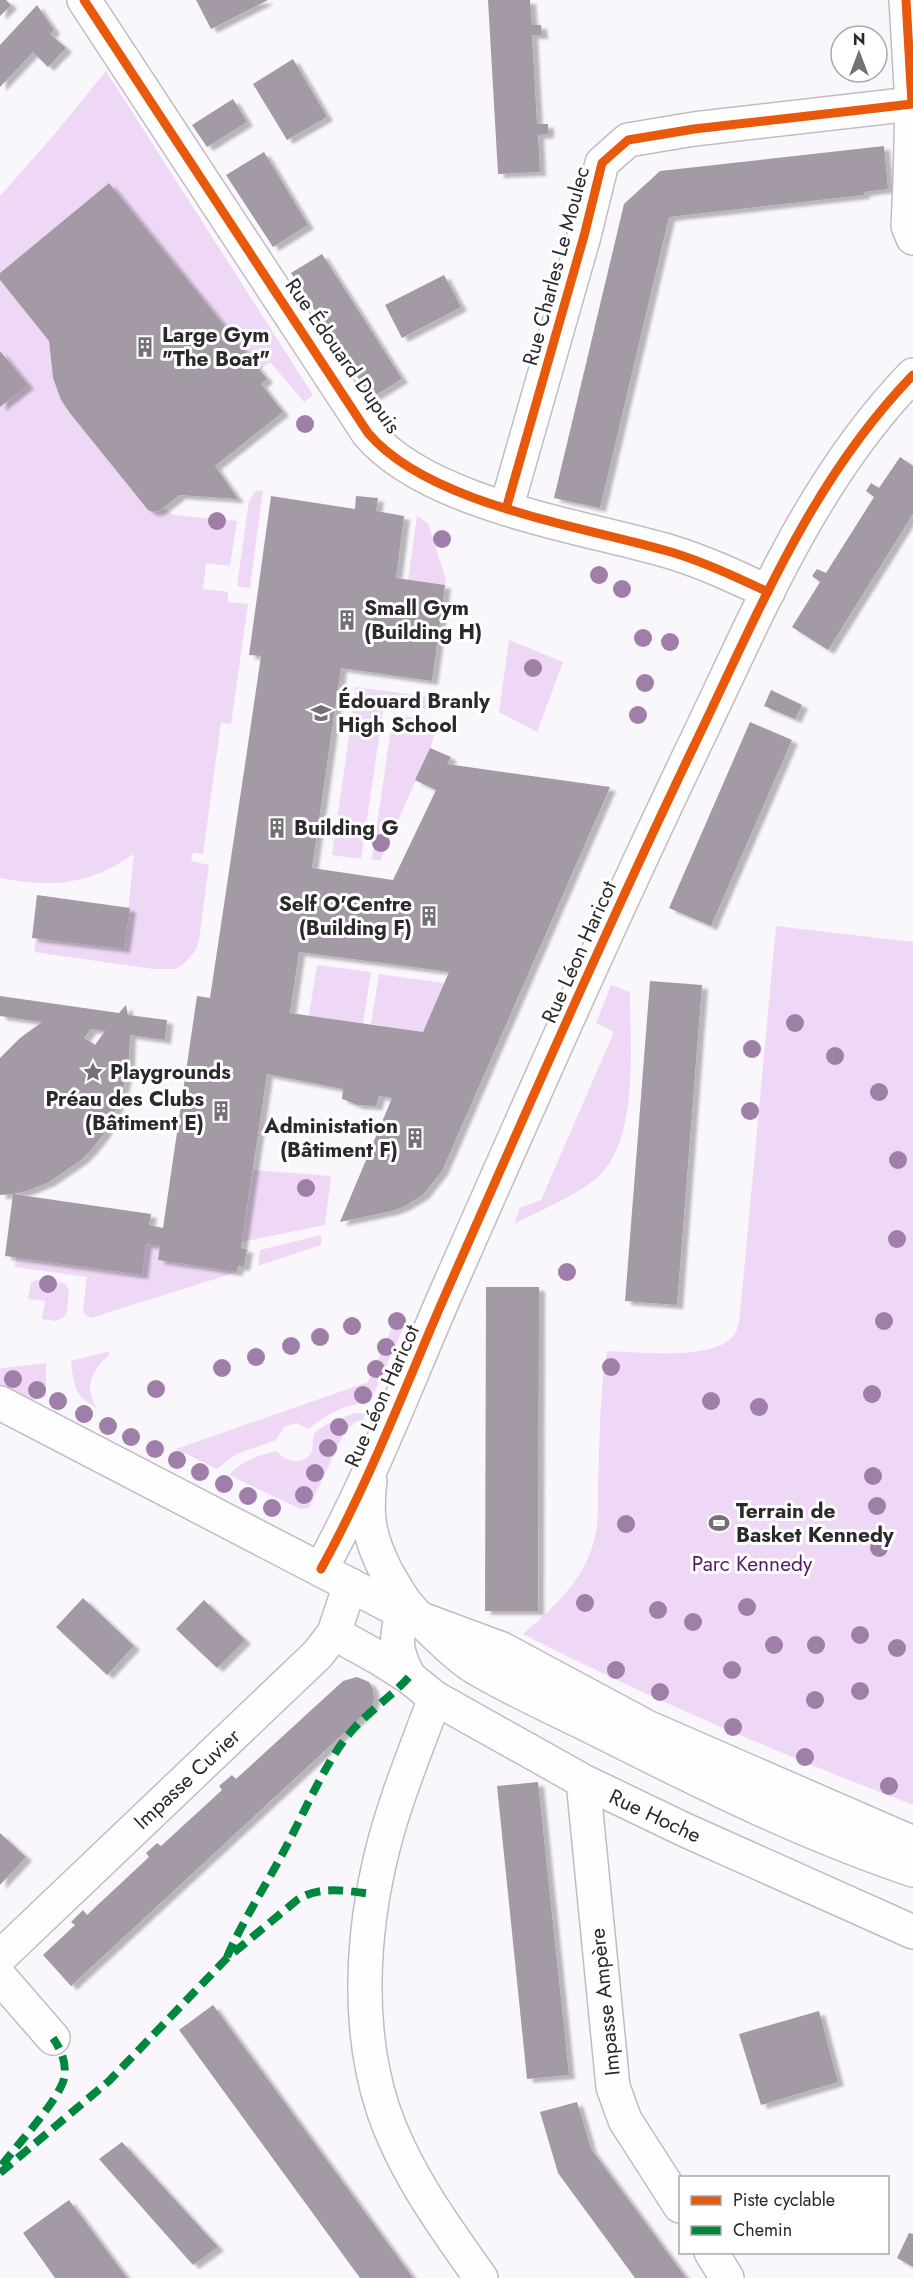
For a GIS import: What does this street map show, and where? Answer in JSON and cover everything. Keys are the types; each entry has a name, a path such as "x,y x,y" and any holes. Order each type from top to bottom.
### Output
{"street":[{"name":"Rue Édouard Dupuis","path":"84,0 376,441 398,459 440,483 506,509 674,553 718,569 768,592"},
{"path":"906,0 912,105 912,183 908,226 913,238"},
{"name":"Rue Charles Le Moulec","path":"506,509 584,236 602,163 628,140 694,129 912,105"},
{"name":"Rue Léon Haricot","path":"321,1569 377,1456 444,1297 595,959 768,592 803,523 830,479 874,419 913,375"},
{"path":"0,1403 412,1616 502,1649 649,1728 913,1843"},
{"path":"377,1456 370,1479 367,1501 369,1531 373,1545 412,1616 474,1667 731,1797 850,1849 913,1870"},
{"name":"Impasse Cuvier","path":"0,1957 318,1654 334,1633 350,1585"},
{"path":"409,1677 396,1646 412,1616"},
{"name":"Rue Hoche","path":"334,1633 409,1677 435,1698 583,1781 685,1830 913,1932"},
{"path":"435,1698 383,1846 367,1945 366,2008 371,2059 383,2109 432,2210 481,2278"},
{"name":"Impasse Ampère","path":"583,1781 614,2086 625,2120 679,2203"},
{"path":"0,1977 52,2038"},
{"path":"712,2254 727,2278"}],"green space":[{"path":"106,71 313,395 304,402 270,362 259,370 109,183 0,273 0,196"},
{"path":"0,280 49,341 53,378 61,400 148,510 157,512 164,508 174,515 237,521 230,566 206,563 203,589 228,592 228,602 248,604 231,724 221,723 203,854 193,853 191,861 209,865 199,940 196,950 183,965 175,969 153,969 34,952 36,938 124,949 134,854 102,872 70,881 37,883 0,878 0,407 27,385 0,351"},
{"path":"263,490 250,588 237,586 249,500 256,491"},
{"path":"417,515 428,524 446,579 445,585 408,580"},
{"path":"509,640 563,662 537,732 499,712"},
{"path":"356,687 443,699 441,711 384,704 361,859 332,855"},
{"path":"393,715 439,721 430,748 380,861 372,859"},
{"name":"Parc Kennedy","path":"776,926 913,942 913,1805 716,1725 523,1634 565,1594 582,1570 593,1544 597,1522 601,1401 607,1351 692,1352 723,1344 733,1336 737,1329"},
{"path":"317,965 371,972 363,1023 309,1016"},
{"path":"379,974 444,983 423,1032 371,1024"},
{"path":"611,985 630,992 630,1088 622,1136 613,1157 593,1181 514,1224 520,1208 541,1200 614,1032 596,1023"},
{"path":"253,1170 331,1176 325,1225 242,1242"},
{"path":"321,1235 321,1245 258,1266 260,1250"},
{"path":"146,1244 160,1246 159,1260 237,1272 91,1318 84,1314 83,1308 87,1277 15,1267 16,1257 141,1275"},
{"path":"36,1280 64,1283 69,1290 67,1312 63,1318 55,1321 42,1319 45,1301 28,1299 31,1283"},
{"path":"398,1314 404,1321 403,1328 370,1402 352,1405 337,1411 308,1429 297,1423 285,1426 276,1440 236,1454 217,1469 176,1449 368,1382"},
{"path":"109,1352 109,1355 91,1379 91,1393 97,1408 83,1399 76,1389 71,1361"},
{"path":"46,1363 46,1396 30,1402 0,1386 0,1369"},
{"path":"356,1413 365,1414 363,1420 355,1422 345,1431 309,1508 300,1509 229,1475 239,1465 251,1459 277,1451 290,1460 306,1459 312,1451 315,1433 332,1422"}],"building":[{"path":"0,0 6,0 11,5 0,16"},
{"path":"196,0 268,0 211,29"},
{"path":"488,0 530,0 532,25 541,25 542,35 532,35 537,124 548,124 548,134 538,135 540,172 498,174"},
{"path":"37,5 54,30 50,34 66,48 48,67 33,52 0,87 0,45"},
{"path":"293,59 327,117 287,140 253,84"},
{"path":"233,99 247,122 207,147 192,125"},
{"path":"884,146 888,189 864,192 864,195 669,217 600,508 554,498 624,204 660,171"},
{"path":"264,152 308,225 273,247 226,175"},
{"name":"Large Gym \"The Boat\"","path":"109,183 267,379 261,384 283,412 215,466 238,499 180,495 159,511 148,510 61,400 53,378 49,341 0,280 0,273"},
{"path":"322,254 402,379 371,398 291,273"},
{"path":"444,275 461,307 402,338 385,305"},
{"path":"0,351 28,385 0,407"},
{"path":"900,457 913,466 913,514 828,650 792,627 820,582 812,576 817,569 826,573 874,497 866,491 871,483 879,488"},
{"path":"271,496 355,509 356,496 378,498 376,511 404,516 396,578 445,585 432,681 341,668 312,868 393,880 436,790 415,780 430,748 451,757 447,764 610,787 442,1171 423,1195 403,1207 340,1222 392,1098 379,1096 376,1106 358,1105 342,1099 343,1089 267,1074 241,1248 247,1249 244,1267 238,1266 237,1272 158,1260 160,1246 146,1244 142,1275 5,1256 13,1194 151,1214 149,1225 163,1228 197,996 210,998 247,751 261,656 249,655","holes":["299,952 436,970 449,972 423,1032 290,1013"]},
{"path":"771,690 802,705 795,719 764,706"},
{"path":"750,722 792,740 711,926 669,908"},
{"path":"37,895 130,908 124,949 32,938"},
{"path":"650,981 702,985 677,1305 625,1301"},
{"path":"0,996 119,1013 126,1005 128,1015 167,1020 165,1040 130,1035 129,1062 121,1098 104,1134 92,1149 81,1160 49,1182 27,1191 0,1195 0,1058 20,1038 42,1022 0,1016","holes":["91,1029 105,1031 95,1045 84,1038"]},
{"path":"486,1287 539,1287 538,1611 485,1611"},
{"path":"83,1598 134,1646 107,1675 56,1627"},
{"path":"204,1600 245,1640 217,1668 176,1629"},
{"path":"357,1677 369,1682 373,1689 374,1700 371,1708 71,1986 43,1955 75,1925 71,1922 83,1910 87,1915 149,1857 146,1853 157,1843 161,1846 222,1790 219,1786 232,1775 236,1779 343,1681"},
{"path":"538,1782 569,2075 527,2079 497,1786"},
{"path":"0,1833 26,1857 0,1885"},
{"path":"213,2005 413,2278 360,2278 179,2030"},
{"path":"819,2011 838,2082 761,2105 739,2034"},
{"path":"577,2102 591,2149 686,2278 635,2278 558,2173 540,2112"},
{"path":"122,2142 218,2247 193,2265 99,2159"},
{"path":"69,2200 127,2278 55,2278 23,2233"},
{"path":"909,2233 913,2234 913,2267 897,2258"}],"marked path":[{"path":"227,1957 340,1746 363,1719 409,1677"},
{"path":"0,2173 109,2081 226,1959 297,1900 306,1895 324,1891 373,1894"},
{"path":"2,2165 44,2112 63,2082 65,2070 63,2059 53,2038"}],"cycle path":[{"path":"84,0 368,433 395,458 429,478 467,495 509,510 671,552 708,565 768,592"},
{"path":"506,509 584,236 602,163 628,140 694,129 912,104 906,0"},
{"path":"321,1569 370,1469 604,939 770,586 794,541 848,454 913,375"}],"place":[{"name":"Large Gym \"The Boat\"","path":"145,347"},
{"name":"Small Gym (Building H)","path":"347,620"},
{"name":"Édouard Branly High School","path":"321,713"},
{"name":"Building G","path":"277,828"},
{"name":"Self O'Centre (Building F)","path":"429,916"},
{"name":"Playgrounds","path":"93,1072"},
{"name":"Préau des Clubs (Bâtiment E)","path":"221,1111"},
{"name":"Administation (Bâtiment F)","path":"415,1138"},
{"name":"Terrain de Basket Kennedy","path":"719,1523"}]}
